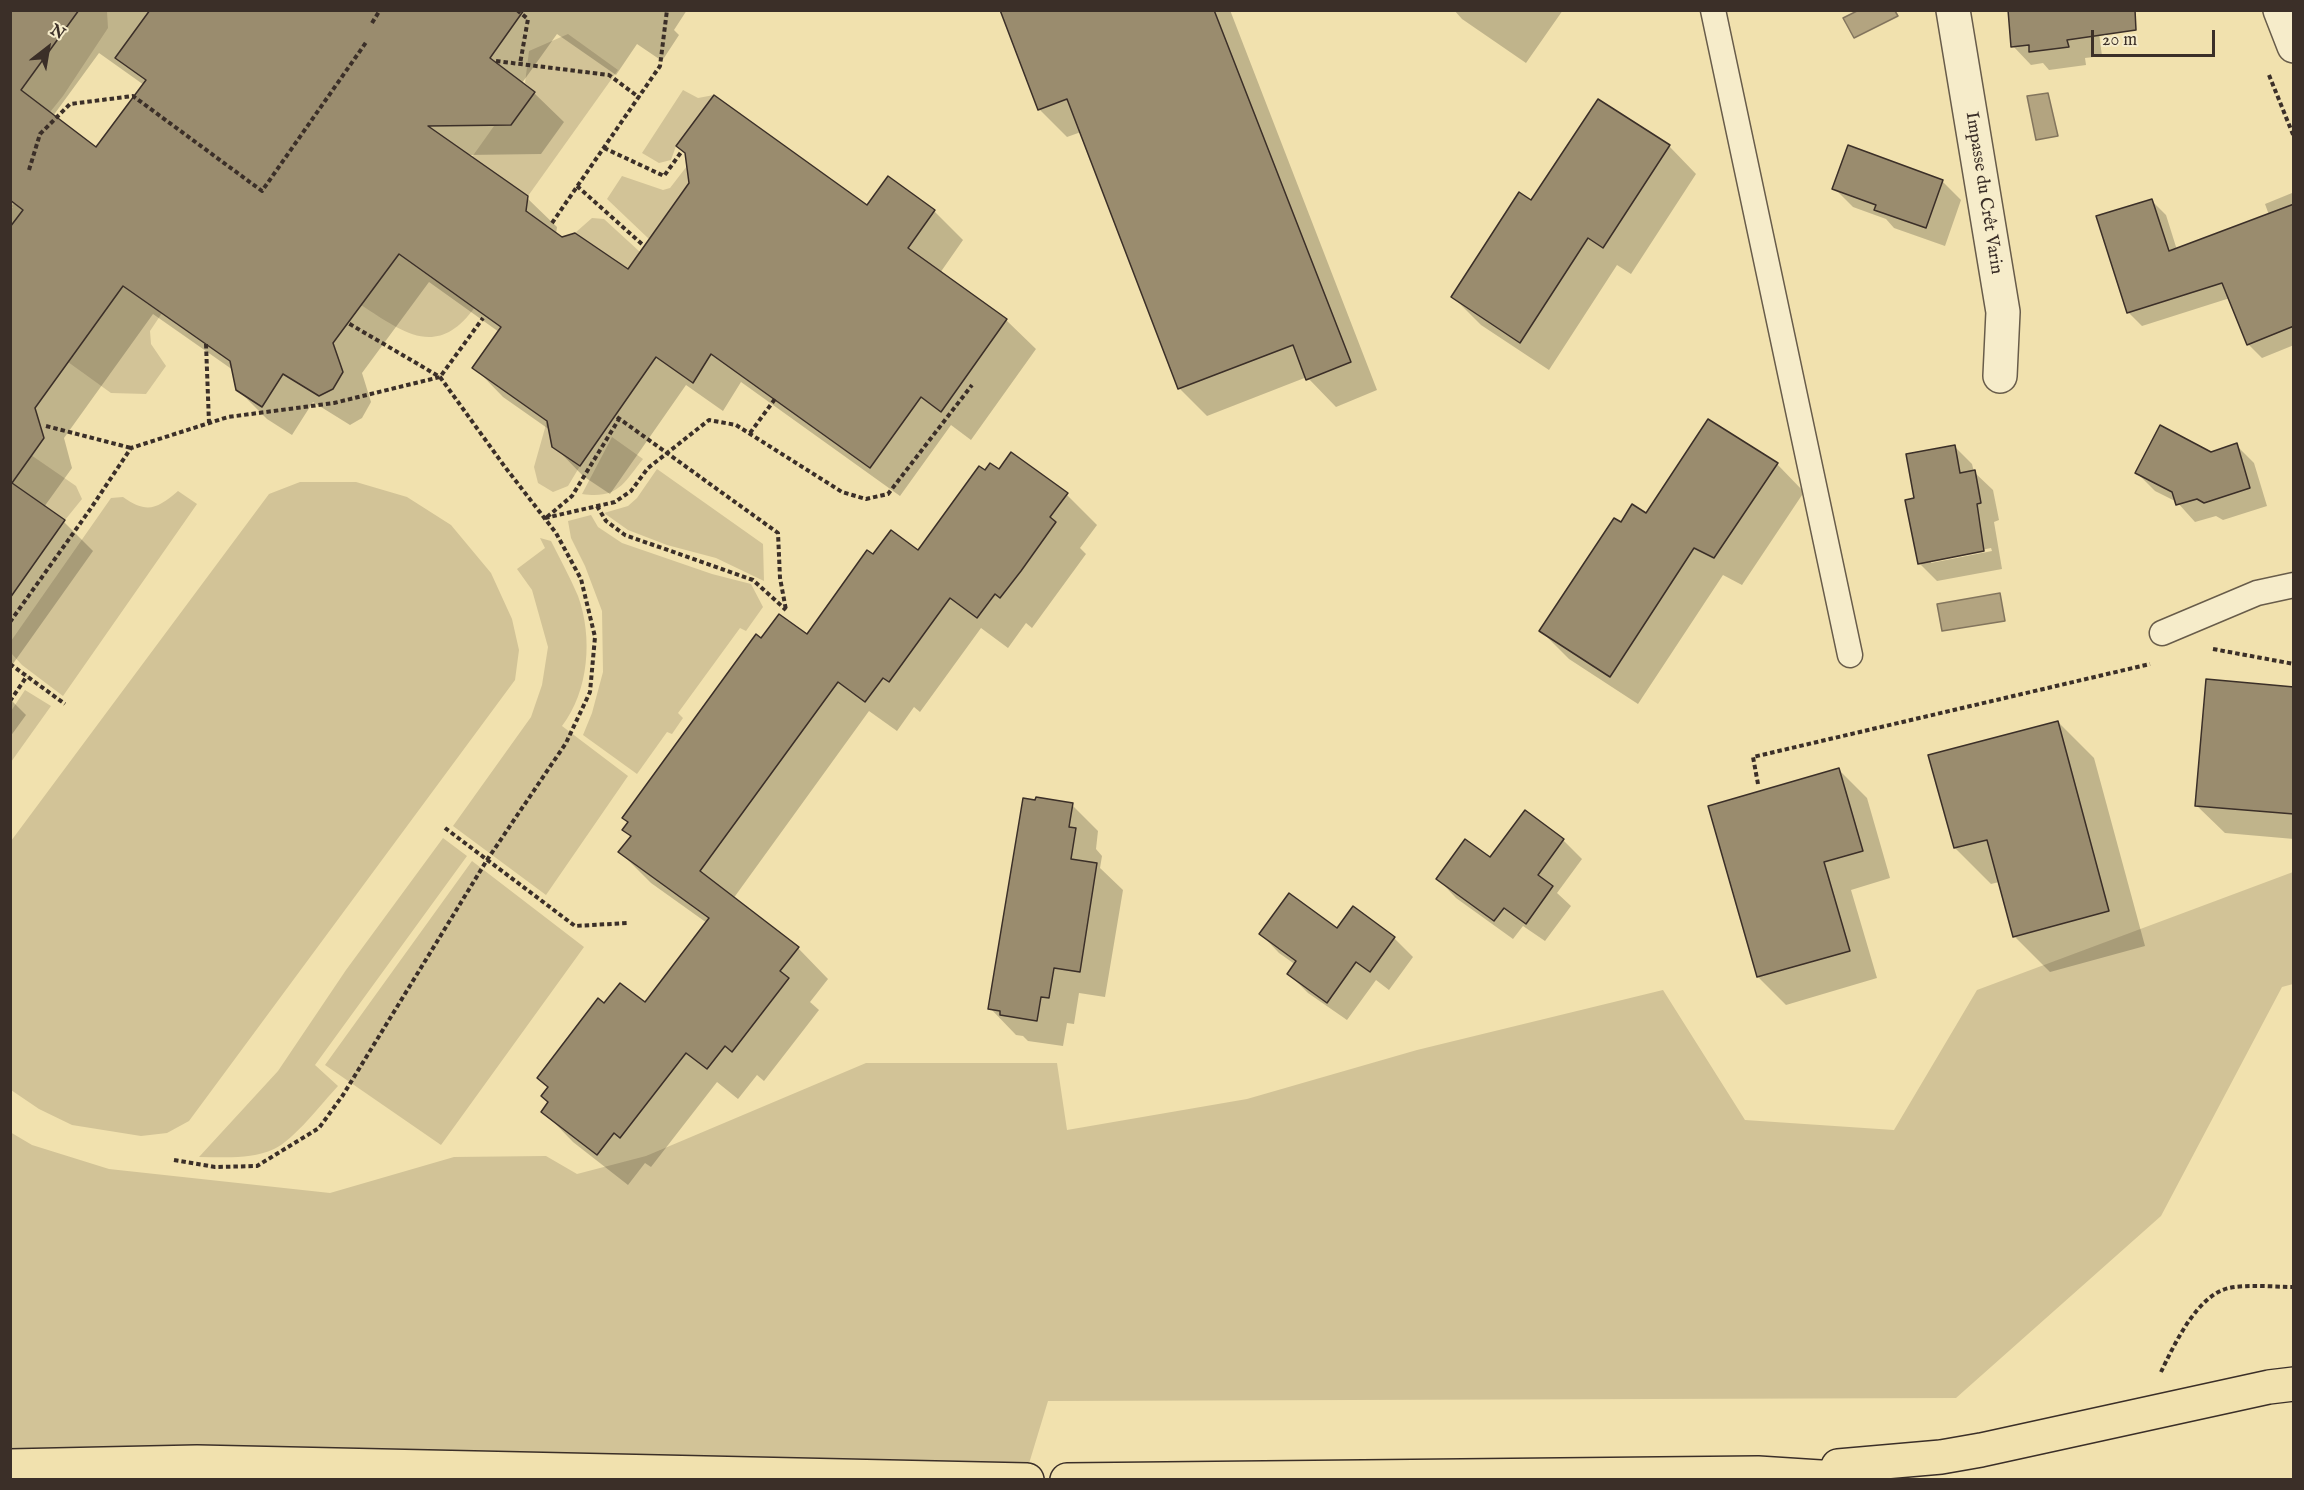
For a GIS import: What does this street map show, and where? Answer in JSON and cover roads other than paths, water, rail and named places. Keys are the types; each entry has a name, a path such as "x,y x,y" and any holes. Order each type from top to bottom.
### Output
{"highway":[{"path":"1758,1473 1941,1457 2269,1387 2294,1384"},
{"path":"10,1448 197,1462"},
{"path":"10,1466 197,1462 1027,1479"},
{"path":"1067,1479 1758,1473 1867,1479"}],"street":[{"name":"Impasse du Crêt Varin","path":"1953,10 2003,312 2000,376"},
{"path":"2280,10 2294,46"}],"lane":[{"path":"1713,10 1850,655"},
{"path":"2162,633 2257,593 2294,585"}]}
